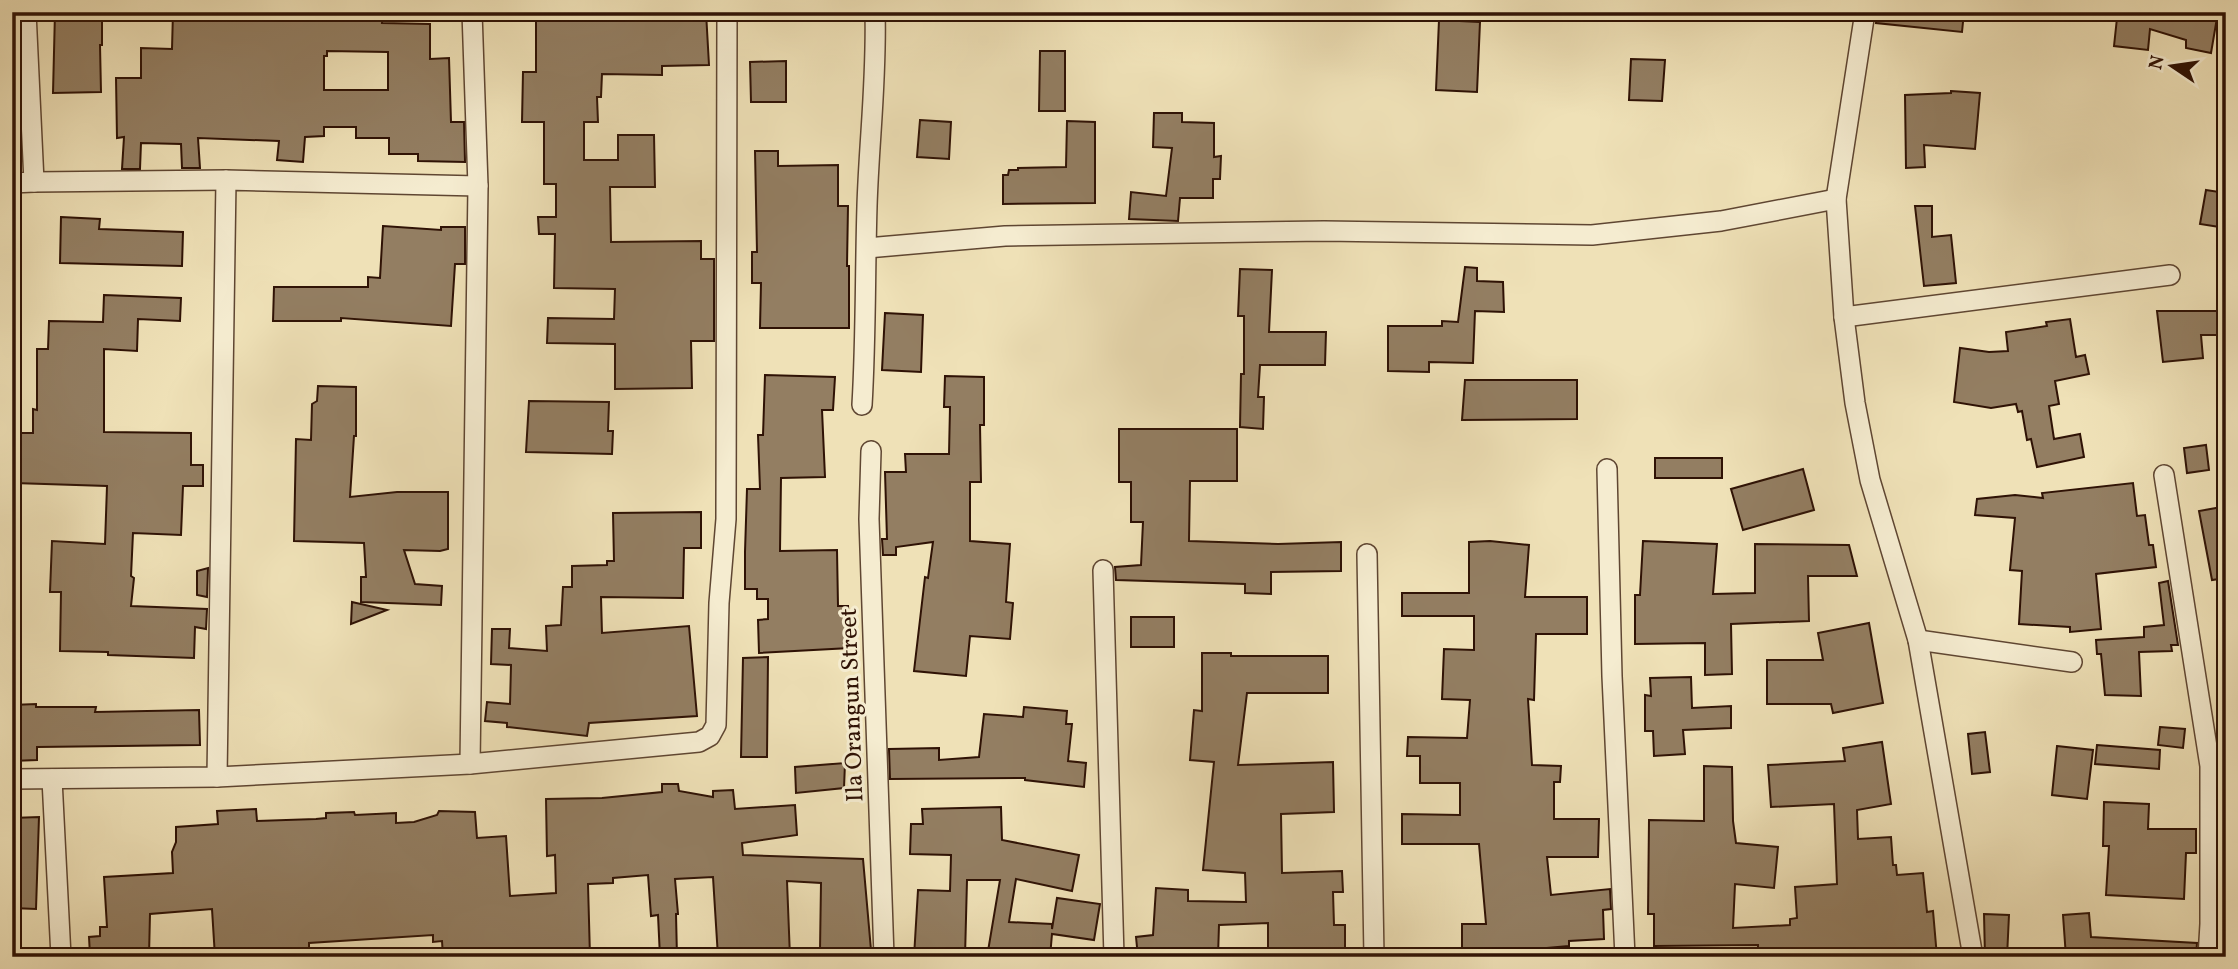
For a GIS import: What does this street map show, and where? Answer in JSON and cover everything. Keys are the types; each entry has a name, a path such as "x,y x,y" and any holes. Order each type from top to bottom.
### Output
{"street":[{"path":"26,12 34,182"},
{"path":"470,764 478,186 472,12"},
{"path":"12,779 217,777 470,764 699,743 710,736 716,725 719,603 726,519 727,12"},
{"path":"862,405 876,53 875,12"},
{"path":"1865,12 1836,199 1844,317 1855,403 1870,480 1918,640 1973,957"},
{"path":"217,777 226,180"},
{"path":"12,183 226,180 478,186"},
{"path":"867,248 1005,236 1325,231 1592,235 1721,221 1836,199"},
{"path":"1844,317 2170,275"},
{"name":"Ila Orangun Street","path":"872,451 869,519 884,957"},
{"path":"1607,469 1612,676 1625,957"},
{"path":"2164,475 2210,766 2208,957"},
{"path":"1367,554 1374,957"},
{"path":"1103,570 1114,957"},
{"path":"1918,640 2072,662"},
{"path":"52,779 61,957"}],"building":[{"path":"55,12 102,12 101,92 53,93"},
{"path":"173,12 383,12 382,23 430,24 430,59 449,58 451,122 464,122 465,162 418,161 418,154 389,154 389,138 356,138 356,127 324,127 324,136 305,137 303,162 277,160 279,141 198,138 200,168 182,168 181,144 141,143 140,169 122,169 124,137 117,138 116,78 141,78 141,48 172,49","holes":["327,51 388,52 388,90 324,90 324,56 327,56"]},
{"path":"536,12 706,12 709,65 662,66 662,75 602,74 601,97 597,97 598,122 584,122 584,160 618,160 618,135 654,135 655,187 610,187 611,242 701,241 701,259 714,259 714,341 691,341 692,388 615,389 615,344 547,343 548,318 614,319 615,289 554,288 555,234 539,234 538,217 556,217 556,184 544,184 544,122 522,122 523,72 536,72"},
{"path":"1877,12 1964,12 1962,32 1876,23"},
{"path":"2110,12 2218,12 2211,53 2186,48 2186,40 2150,29 2148,50 2114,46 2117,18 2110,16"},
{"path":"1439,20 1480,22 1477,92 1436,90"},
{"path":"1040,51 1065,51 1065,111 1039,111"},
{"path":"1631,59 1665,60 1662,101 1629,100"},
{"path":"786,61 786,102 751,102 750,62"},
{"path":"1951,91 1980,93 1975,149 1924,145 1925,167 1906,168 1905,95"},
{"path":"1154,113 1182,113 1182,122 1214,123 1214,157 1221,156 1220,179 1213,179 1213,198 1180,198 1178,221 1129,219 1131,192 1166,196 1172,148 1153,147"},
{"path":"920,120 951,122 949,159 917,157"},
{"path":"1067,121 1095,122 1095,203 1003,204 1003,175 1008,175 1009,170 1066,167"},
{"path":"755,151 778,151 778,166 838,165 838,206 848,206 849,328 760,328 761,283 752,283 752,252 757,252"},
{"path":"2206,190 2226,193 2226,228 2200,224"},
{"path":"1915,206 1932,206 1932,237 1951,235 1956,283 1924,286"},
{"path":"61,217 100,219 99,229 183,232 182,266 60,263"},
{"path":"383,226 441,230 441,227 465,227 465,264 455,264 451,326 341,318 341,321 273,321 274,287 368,287 368,277 380,278"},
{"path":"1465,267 1477,268 1477,281 1503,282 1504,312 1475,311 1473,363 1429,362 1429,372 1388,371 1388,326 1442,326 1442,321 1458,322"},
{"path":"1240,269 1272,270 1269,332 1326,332 1325,365 1260,365 1258,397 1264,397 1263,429 1240,427 1244,316 1238,316"},
{"path":"104,295 181,298 180,321 138,319 137,351 104,349 104,432 191,433 191,465 203,465 203,486 183,486 181,535 133,533 131,576 134,578 131,606 207,609 206,629 195,627 194,658 60,651 61,592 50,592 52,541 105,544 107,486 14,483 12,433 33,433 33,409 37,410 37,349 48,349 49,321 103,322"},
{"path":"2157,311 2226,311 2226,335 2201,335 2203,358 2163,362"},
{"path":"885,313 923,315 921,372 882,370"},
{"path":"2070,319 2076,357 2085,355 2089,374 2055,381 2059,404 2049,406 2054,439 2080,434 2084,457 2037,467 2031,439 2027,440 2022,411 2018,412 2016,404 1991,408 1954,402 1960,348 1989,352 2008,351 2006,332 2047,326 2046,322"},
{"path":"765,375 835,377 833,410 822,410 825,477 781,478 780,551 837,550 838,606 848,606 850,648 759,653 758,620 768,619 768,599 757,599 757,589 745,589 745,552 747,489 760,489 758,435 763,435"},
{"path":"945,376 984,377 984,425 980,425 981,482 970,482 970,541 1010,544 1006,602 1013,603 1010,639 970,636 966,676 914,671 925,577 928,578 933,542 896,547 896,555 883,555 882,539 887,539 885,472 906,472 905,454 949,454 950,407 944,407"},
{"path":"1465,380 1577,380 1577,419 1462,420"},
{"path":"318,386 356,387 356,436 350,497 397,492 448,492 448,549 404,550 415,584 442,586 441,605 361,602 361,577 366,577 364,543 294,541 296,439 311,440 312,404 317,401"},
{"path":"529,401 609,402 608,431 613,431 612,454 526,452"},
{"path":"1119,429 1237,429 1237,481 1190,481 1189,541 1278,544 1341,542 1341,571 1271,572 1271,594 1245,593 1245,584 1116,580 1115,567 1141,565 1143,522 1131,522 1131,482 1119,482"},
{"path":"2206,445 2209,470 2187,473 2184,448"},
{"path":"1655,458 1722,458 1722,478 1655,478"},
{"path":"1803,469 1814,510 1743,530 1731,489"},
{"path":"2133,483 2137,516 2145,515 2149,545 2153,545 2156,567 2096,574 2101,629 2070,632 2070,627 2019,624 2022,571 2010,570 2015,518 1975,515 1977,499 2015,495 2043,498 2042,493"},
{"path":"2222,507 2226,527 2226,578 2212,580 2199,511"},
{"path":"701,512 701,548 684,548 683,598 601,597 602,633 689,626 697,716 589,723 587,736 507,727 507,723 485,721 487,702 510,704 511,665 491,664 492,629 510,629 509,648 547,651 546,626 561,625 563,587 572,587 572,566 607,565 607,561 614,561 613,513"},
{"path":"1643,541 1717,544 1713,594 1755,593 1755,544 1849,545 1857,576 1808,576 1809,621 1731,624 1732,674 1705,675 1705,643 1635,644 1635,595 1640,595"},
{"path":"1469,542 1529,545 1525,597 1587,597 1587,634 1536,634 1534,700 1528,699 1532,765 1561,766 1560,782 1554,782 1554,819 1599,819 1598,857 1547,857 1551,895 1610,889 1611,909 1603,910 1604,939 1569,941 1569,946 1512,951 1512,957 1462,957 1462,924 1486,924 1479,844 1402,844 1402,814 1460,815 1460,783 1420,783 1420,756 1407,756 1408,737 1467,738 1470,700 1442,699 1444,649 1474,650 1474,616 1402,616 1402,593 1469,593"},
{"path":"208,568 207,597 197,595 197,571"},
{"path":"2168,581 2178,645 2171,645 2172,651 2139,652 2141,696 2105,695 2101,654 2097,654 2096,640 2144,637 2144,627 2164,625 2159,583"},
{"path":"352,602 387,610 351,624"},
{"path":"1131,617 1174,617 1174,647 1131,647"},
{"path":"1869,623 1883,703 1833,713 1831,704 1767,704 1767,660 1823,660 1818,633"},
{"path":"1202,653 1231,653 1231,656 1328,656 1328,693 1247,693 1238,765 1333,762 1334,812 1281,814 1282,873 1342,871 1343,892 1333,892 1334,925 1345,925 1345,957 1268,957 1268,923 1219,925 1218,957 1187,957 1187,953 1138,957 1136,937 1153,935 1156,888 1188,890 1188,901 1246,902 1245,873 1203,870 1214,762 1190,760 1194,710 1202,711"},
{"path":"768,657 767,757 741,757 743,658"},
{"path":"1691,677 1692,708 1731,706 1731,728 1683,730 1685,754 1654,756 1653,731 1645,731 1645,695 1651,696 1650,678"},
{"path":"36,704 36,707 96,707 95,712 199,710 200,745 37,747 37,760 12,761 12,705"},
{"path":"1024,707 1067,711 1066,724 1072,724 1068,761 1086,763 1084,787 1025,778 890,779 889,749 939,748 939,760 979,757 984,714 1023,717"},
{"path":"2160,727 2185,729 2183,748 2158,745"},
{"path":"1985,732 1990,772 1972,774 1968,734"},
{"path":"1882,742 1891,804 1857,810 1858,839 1891,837 1893,865 1896,865 1897,875 1923,873 1927,912 1933,911 1937,957 1874,957 1873,952 1845,957 1758,957 1758,945 1654,946 1654,914 1648,914 1649,820 1704,821 1704,766 1732,767 1736,843 1778,847 1774,888 1735,884 1733,928 1790,925 1790,919 1797,918 1795,887 1837,884 1834,804 1771,807 1768,765 1845,761 1843,748"},
{"path":"2097,745 2160,750 2159,769 2095,764"},
{"path":"2057,746 2093,750 2087,799 2052,795"},
{"path":"845,763 844,788 796,793 795,767"},
{"path":"662,784 678,784 679,791 713,797 713,791 733,790 735,809 795,805 797,835 742,843 743,855 863,859 871,950 820,950 821,883 787,881 790,957 758,957 758,954 718,957 713,877 675,879 678,914 677,957 660,957 658,915 651,916 648,875 613,878 613,883 588,884 590,957 443,957 442,941 433,942 433,935 309,943 309,957 215,957 212,909 150,914 149,956 90,955 89,937 100,936 100,927 107,927 104,877 173,873 172,852 176,842 176,827 218,824 217,811 256,809 257,821 326,818 326,813 396,813 396,823 414,822 437,815 439,811 475,812 477,838 506,836 510,896 556,893 555,855 547,856 546,799 602,798 662,792"},
{"path":"2104,802 2149,804 2148,829 2196,829 2196,853 2186,853 2184,899 2106,895 2109,846 2103,846"},
{"path":"1001,807 1002,840 1079,855 1072,891 1016,879 1009,922 1052,924 1052,929 1057,898 1100,904 1094,940 1052,934 1050,957 987,957 1000,880 967,880 965,957 914,957 918,890 950,891 951,855 910,854 911,824 923,824 922,809"},
{"path":"39,817 36,909 12,908 12,818"},
{"path":"2089,913 2091,937 2197,943 2196,957 2066,957 2063,915"},
{"path":"1984,914 2009,915 2007,957 1985,957"}]}
